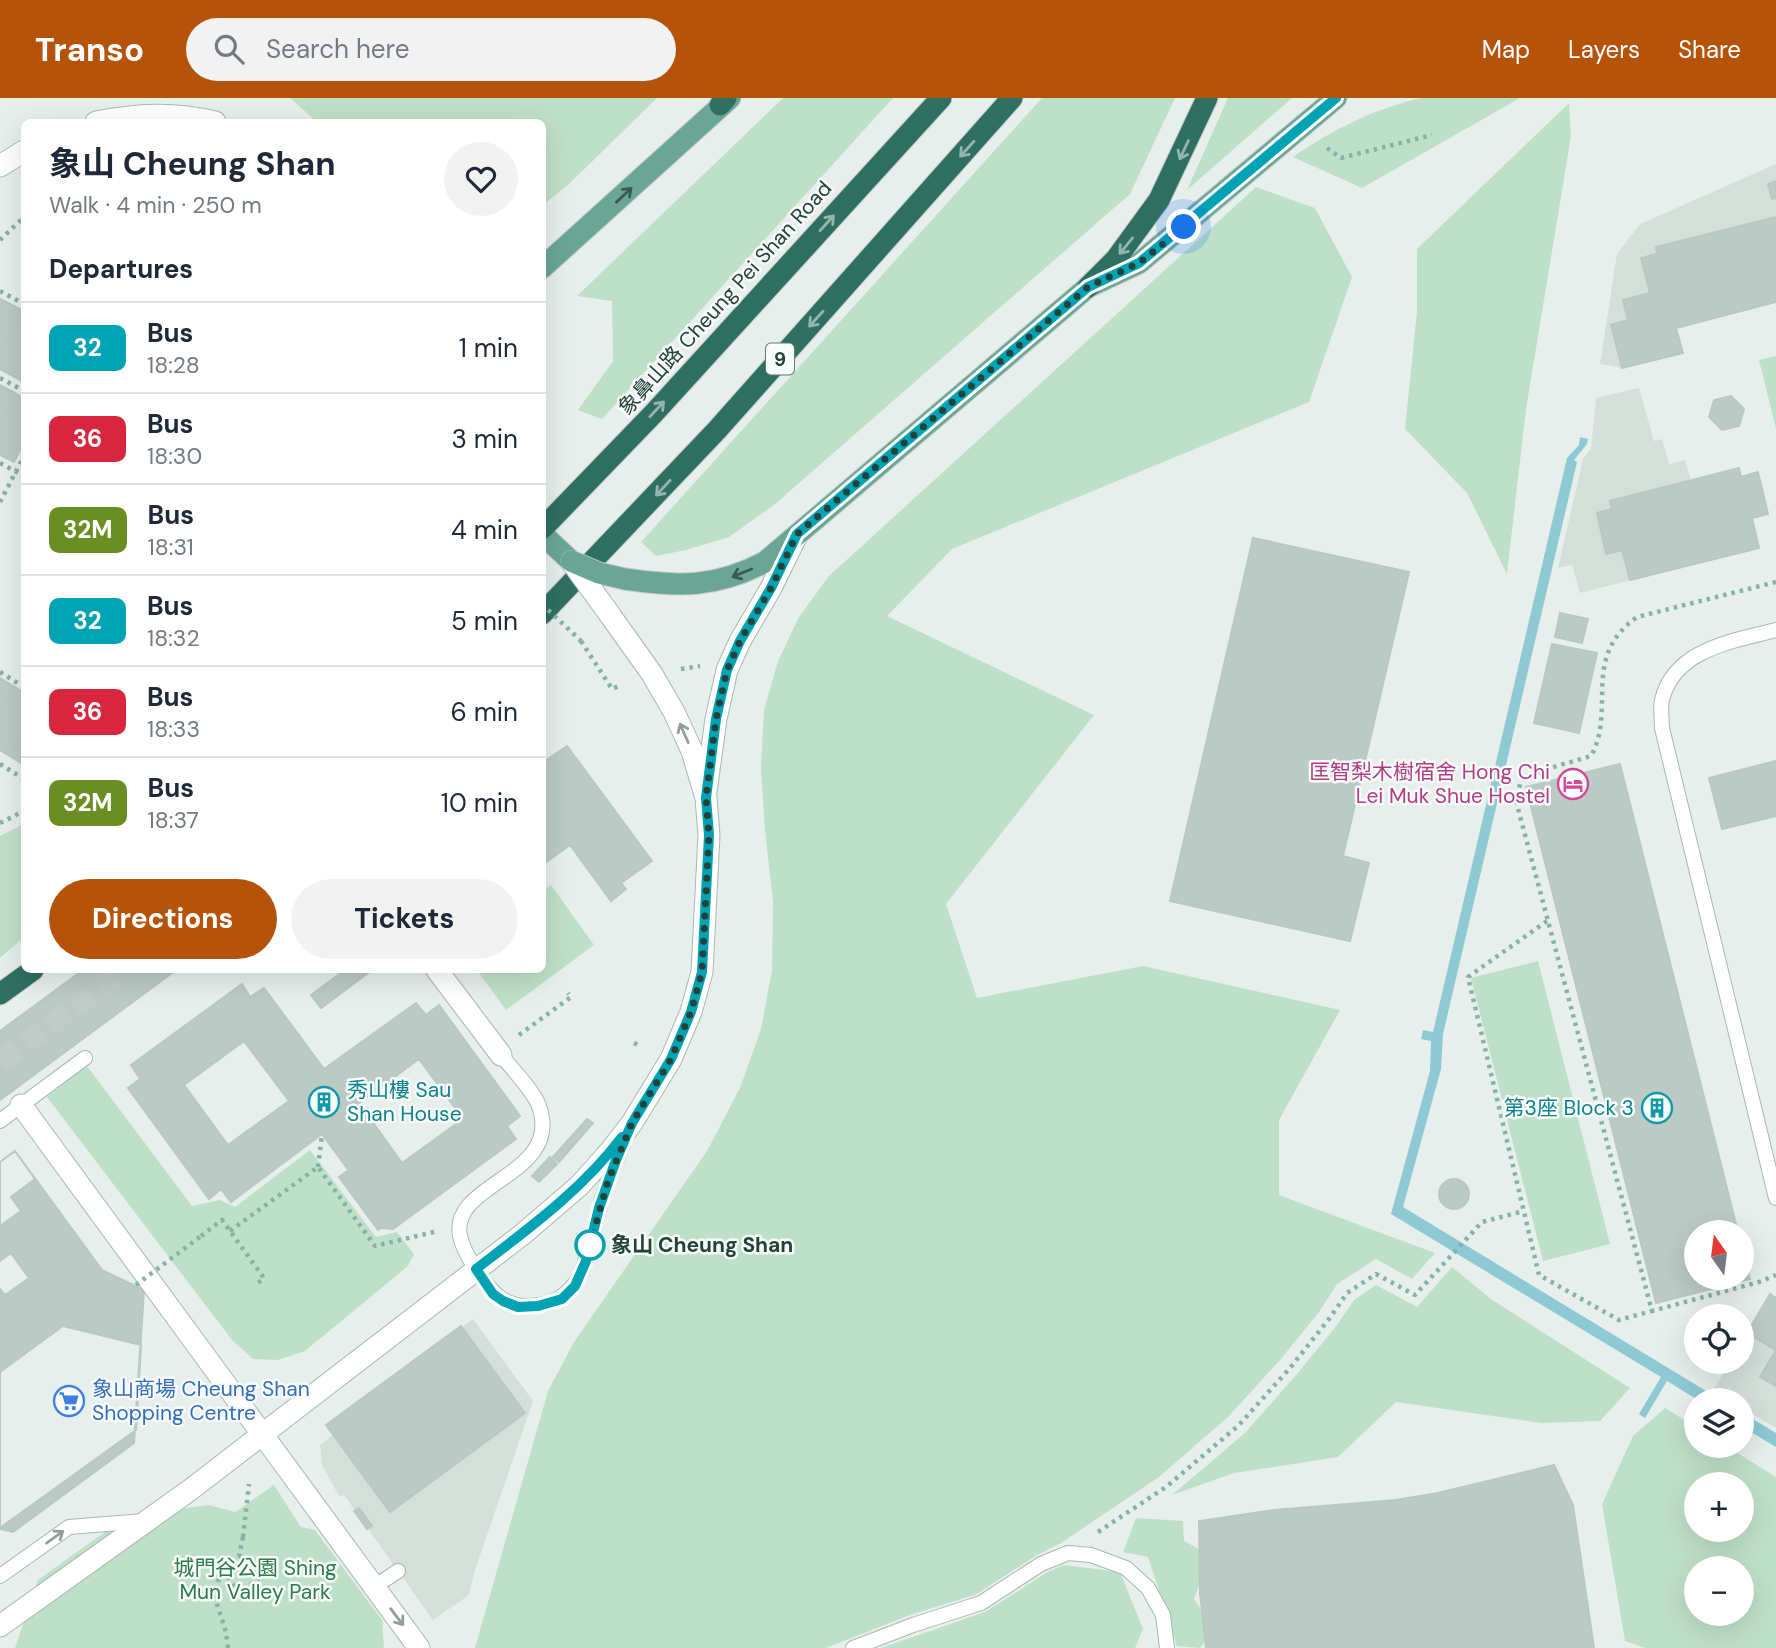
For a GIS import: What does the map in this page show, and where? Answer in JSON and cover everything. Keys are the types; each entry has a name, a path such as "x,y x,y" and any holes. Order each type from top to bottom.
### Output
{"highway":[{"name":"象鼻山路 Cheung Pei Shan Road","path":"546,528 941,98"},
{"name":"9","path":"546,610 708,440 1012,98"},
{"path":"1088,287 1116,258 1159,200 1207,98"},
{"path":"0,994 29,973"}],"main road":[{"path":"546,536 571,561 599,573 625,579 685,585 740,576 765,562 1088,287 1139,263 1336,98"},
{"path":"546,265 725,100"}],"street":[{"path":"115,119 154,113 203,119"},
{"path":"0,166 21,153"},
{"path":"546,250 574,241"},
{"path":"0,1626 148,1520 523,1234 579,1185 632,1123 671,1059 691,1012 702,972 709,835 706,798 716,719 727,670 797,534"},
{"path":"571,561 652,674 674,712 692,751 706,798"},
{"path":"439,973 500,1053"},
{"path":"21,1105 260,1435 419,1648"}],"lane":[{"path":"1776,630 1717,645 1690,659 1672,677 1661,701 1662,728 1776,1198"},
{"path":"500,1053 539,1106 540,1142 531,1157 471,1204 462,1216 459,1235 476,1269 493,1294 503,1301 518,1307 538,1306 562,1299 575,1286 586,1261 608,1181 632,1123"},
{"path":"0,1121 85,1058"},
{"path":"0,1577 69,1527 148,1520"},
{"path":"853,1648 981,1603 1041,1564 1068,1553 1091,1555 1126,1568 1148,1588 1163,1615 1167,1648"},
{"path":"374,1587 398,1571"}],"path":[{"path":"1327,148 1341,158 1432,135"},
{"path":"0,240 21,222"},
{"path":"0,291 21,302"},
{"path":"0,378 21,389"},
{"path":"0,502 21,462"},
{"path":"0,463 21,474"},
{"path":"1652,1311 1516,801 1521,780 1591,756 1598,730 1604,664 1613,641 1622,628 1637,617 1776,582"},
{"path":"546,608 581,641 612,689 619,686"},
{"path":"678,669 702,666"},
{"path":"0,672 21,685"},
{"path":"0,764 21,777"},
{"path":"0,823 21,812"},
{"path":"1547,920 1468,977 1539,1275 1619,1320 1776,1275"},
{"path":"500,1053 571,997 568,993"},
{"path":"634,1043 640,1046"},
{"path":"322,1134 318,1167 375,1246 438,1231"},
{"path":"230,1231 318,1167"},
{"path":"1068,1553 1166,1487 1238,1426 1298,1358 1346,1293 1376,1274 1415,1295 1482,1222 1524,1212"},
{"path":"136,1286 222,1220 264,1279 258,1283"},
{"path":"228,1648 215,1598 220,1573 247,1554 261,1577 238,1593 222,1567 239,1556 249,1485"}],"shaded area":[{"path":"1776,164 1776,302 1676,327 1683,353 1622,368 1600,364 1617,254 1640,224"},
{"path":"1639,388 1654,441 1662,439 1669,464 1685,460 1691,480 1739,468 1742,476 1758,472 1768,514 1752,518 1759,548 1580,593 1572,565 1558,568 1583,459 1591,449 1596,398"},
{"path":"1770,1294 1776,1298 1776,1428 1754,1415 1754,1388 1714,1388 1723,1374 1754,1374 1754,1321"},
{"path":"473,1319 533,1401 475,1570 469,1595 433,1620 344,1495 339,1496 322,1465 320,1445 333,1435 326,1425"}],"green space":[{"path":"290,98 657,98 568,185 546,203 546,119 314,119"},
{"path":"783,98 893,98 602,419 578,410 613,361 612,301 577,296"},
{"path":"1042,98 1175,98 1130,194 774,505 729,537 656,556 641,542"},
{"path":"1228,98 1292,98 1187,190"},
{"path":"1421,98 1520,98 1362,188 1293,157 1354,121"},
{"path":"1569,103 1571,136 1526,409 1507,574 1467,493 1405,429 1417,311 1417,249"},
{"path":"1256,187 1315,208 1352,277 1309,402 952,549 887,616 1094,715 946,904 977,998 1143,966 1340,1010 1279,1120 1279,1195 1435,1253 1412,1279 1376,1259 1337,1284 1319,1312 1280,1360 1228,1417 1159,1477 1061,1543 1037,1555 977,1594 910,1615 826,1648 475,1648 548,1391 574,1342 707,1151 740,1088 761,1029 772,970 773,902 761,767 764,710 778,661 799,617 829,576"},
{"path":"1776,356 1776,429 1759,360"},
{"path":"21,826 21,940 0,958 0,836"},
{"path":"551,885 594,945 506,1010 479,973 546,973 546,889"},
{"path":"1538,961 1610,1244 1543,1261 1471,978"},
{"path":"87,1066 192,1206 220,1200 235,1207 310,1150 376,1237 397,1232 414,1254 408,1266 305,1351 278,1360 253,1359 232,1340 47,1097"},
{"path":"1452,1267 1491,1299 1630,1388 1600,1421 1541,1423 1396,1402 1338,1457 1234,1473 1172,1495 1245,1433 1297,1374 1354,1300 1376,1285 1417,1307"},
{"path":"1665,1408 1684,1420 1684,1458 1745,1458 1776,1477 1776,1648 1645,1648 1625,1641 1602,1504 1633,1436"},
{"name":"城門谷公園 Shing Mun Valley Park","path":"274,1485 301,1527 315,1530 382,1620 384,1648 15,1648 38,1580 127,1516 209,1505 235,1512"},
{"path":"1136,1518 1183,1521 1184,1541 1210,1555 1194,1599 1215,1629 1200,1648 1177,1646 1148,1557 1123,1552"},
{"path":"1063,1565 1120,1572 1143,1629 1135,1648 881,1648 985,1612"}],"water":[{"path":"1580,437 1588,439 1574,460 1577,462 1443,1034 1441,1069 1403,1207 1701,1388 1684,1388 1684,1391 1667,1381 1645,1418 1639,1414 1661,1377 1391,1214 1430,1071 1431,1041 1421,1039 1423,1030 1433,1032 1567,458 1579,445"},
{"path":"1754,1420 1776,1433 1776,1447 1754,1434"}],"building":[{"path":"1776,181 1776,198 1772,199 1768,184"},
{"path":"1776,217 1776,302 1676,328 1683,353 1622,368 1611,325 1628,320 1623,300 1650,293 1641,258 1657,254 1656,247"},
{"path":"0,299 21,310 21,317 0,357"},
{"path":"21,317 21,380 0,369 0,357"},
{"path":"0,385 15,393 0,422"},
{"path":"15,393 21,396 21,448 14,462 0,455 0,422"},
{"path":"1731,396 1744,409 1739,426 1722,430 1709,417 1714,400"},
{"path":"1739,468 1741,477 1758,472 1768,514 1752,518 1759,548 1630,580 1622,550 1606,554 1597,513 1612,509 1610,501"},
{"path":"1253,538 1409,572 1343,856 1369,863 1350,941 1170,901"},
{"path":"1560,613 1588,619 1582,643 1555,637"},
{"path":"1552,644 1597,653 1579,733 1534,723"},
{"path":"0,678 15,687 0,713"},
{"path":"15,687 21,691 21,736 10,756 0,750 0,713"},
{"path":"21,736 21,763 10,756"},
{"path":"567,746 652,861 621,883 626,889 611,901 570,845 546,862 546,760"},
{"path":"1776,761 1776,816 1722,829 1709,778"},
{"name":"第3座 Block 3","path":"1620,764 1735,1220 1684,1220 1684,1290 1707,1290 1656,1303 1526,787"},
{"path":"79,973 172,973 0,1100 0,1031"},
{"path":"341,973 368,973 321,1008 311,995"},
{"name":"秀山樓 Sau Shan House","path":"242,984 250,997 264,988 324,1069 416,1003 426,1015 439,1005 520,1116 507,1126 516,1139 405,1220 395,1207 383,1217 322,1134 231,1202 221,1189 209,1199 128,1088 140,1079 131,1065","holes":["244,1041 289,1101 228,1145 184,1085","419,1059 463,1119 402,1163 359,1103"]},
{"path":"587,1119 593,1123 559,1162 553,1157"},
{"path":"15,1151 102,1270 144,1290 134,1443 13,1532 0,1529 0,1289 5,1295 29,1278 11,1253 0,1261 0,1162"},
{"path":"15,1151 35,1179 11,1197 21,1211 0,1226 0,1162"},
{"path":"550,1157 557,1164 539,1182 532,1176"},
{"path":"349,1170 383,1217 395,1207 405,1220 393,1229 378,1230 339,1177"},
{"path":"1454,1179 1465,1183 1469,1194 1465,1205 1454,1209 1443,1205 1439,1194 1443,1183"},
{"path":"1770,1294 1776,1298 1776,1350 1754,1337 1754,1321"},
{"name":"象山商場 Cheung Shan Shopping Centre","path":"63,1326 141,1345 136,1430 0,1528 0,1372"},
{"path":"461,1326 525,1413 390,1512 326,1425"},
{"path":"1776,1350 1776,1386 1760,1377"},
{"path":"1554,1465 1573,1505 1594,1648 1206,1648 1200,1593 1199,1521 1274,1510 1396,1500 1438,1493"},
{"path":"359,1508 372,1526 367,1529 354,1511"}],"tunnel":[{"path":"0,1062 121,973"}],"bus line":[{"name":"32","path":"622,1137 579,1185 523,1234 476,1269 493,1294 518,1307 538,1306 562,1299 575,1286 586,1261 608,1181 632,1123 671,1059 691,1012 702,972 709,835 706,798 716,719 727,670 797,534 1088,287 1139,263 1336,98"}],"place":[{"name":"匡智梨木樹宿舍 Hong Chi Lei Muk Shue Hostel","path":"1573,784"},
{"name":"秀山樓 Sau Shan House","path":"324,1102"},
{"name":"第3座 Block 3","path":"1657,1108"},
{"name":"象山 Cheung Shan","path":"590,1245"},
{"name":"象山商場 Cheung Shan Shopping Centre","path":"69,1401"}],"route":[{"path":"590,1245 608,1181 632,1123 671,1059 691,1012 702,972 709,835 706,798 716,719 727,670 797,534 1088,287 1139,263 1184,227"}]}
